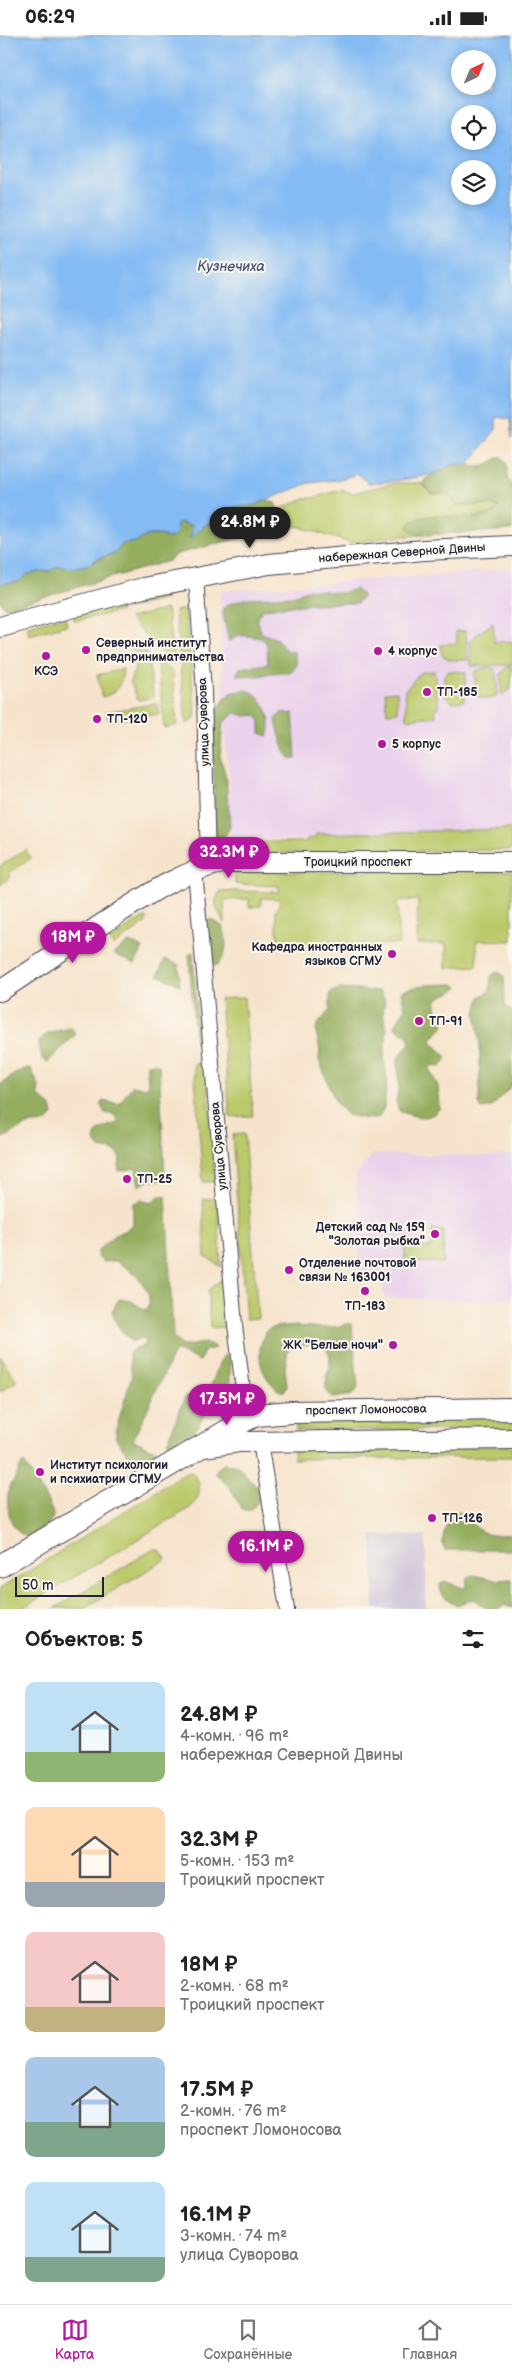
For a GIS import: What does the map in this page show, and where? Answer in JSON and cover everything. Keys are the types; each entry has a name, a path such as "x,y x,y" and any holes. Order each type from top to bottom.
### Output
{"main road":[{"name":"набережная Северной Двины","path":"0,627 144,587 269,564 362,555 512,546"},
{"name":"Троицкий проспект","path":"0,991 138,901 166,885 202,869 228,861 512,862"},
{"name":"проспект Ломоносова","path":"0,1566 244,1421 269,1413 512,1409"},
{"name":"проспект Ломоносова","path":"199,1449 218,1444 260,1442 512,1439"}],"street":[{"name":"улица Суворова","path":"196,577 204,692 202,869 236,1331 245,1406 244,1421"},
{"path":"260,1442 287,1609"}],"shaded area":[{"path":"512,569 512,829 317,834 316,838 307,839 229,839 229,764 226,752 220,591"},
{"name":"Детский сад № 159 \"Золотая рыбка\"","path":"374,1154 485,1156 512,1154 512,1299 487,1301 384,1298 382,1280 360,1279 356,1174"},
{"path":"371,1535 426,1536 426,1609 374,1609"}],"green space":[{"path":"501,456 507,463 507,477 512,486 512,530 425,535 413,533 408,528 411,522 419,518 436,515 465,518 490,515 499,507 491,505 456,505 447,493 431,493 423,484 427,478 447,466 463,464 483,467"},
{"path":"394,483 421,483 431,493 447,493 456,505 491,505 499,507 490,515 465,518 436,515 418,534 425,535 389,537 351,543 293,525 244,537 257,530 265,516 305,498 313,498 341,490 353,493"},
{"path":"265,500 275,503 278,509 262,519 257,530 251,535 177,554 168,561 5,608 0,600 0,584 20,581 27,574 49,571 57,566 73,568 91,564 122,544 136,542 145,536 159,535 168,539 177,533 177,524 180,522 193,526 193,536 203,526 209,524 213,524 221,529 225,522 224,516 235,507"},
{"path":"165,589 167,599 124,609 118,601"},
{"path":"309,589 340,593 356,589 363,596 357,603 309,604 263,609 257,617 261,633 277,639 285,650 294,652 297,665 290,673 271,673 255,677 236,675 240,668 268,664 267,644 262,638 239,635 229,642 222,609 229,604 248,598 293,596"},
{"path":"115,603 121,611 75,621 73,615"},
{"path":"167,609 174,663 170,662 129,618"},
{"path":"185,609 196,715 193,721 186,724 175,611"},
{"path":"65,616 67,625 29,635 27,626"},
{"path":"493,623 494,642 512,641 512,665 471,666 470,640"},
{"path":"456,631 466,631 468,660 450,660 442,655 441,645 457,643"},
{"path":"145,642 153,650 135,655 132,646"},
{"path":"147,654 154,697 138,700 130,681 136,666 134,658"},
{"path":"157,657 173,673 177,725 164,728"},
{"path":"489,667 495,669 498,691 496,697 486,699 477,696 474,674 477,670"},
{"path":"507,667 512,667 511,689 502,695 500,676"},
{"path":"123,669 118,688 107,696 102,697 97,675"},
{"path":"434,671 439,707 435,708 436,716 407,719 405,690 421,672"},
{"path":"448,671 466,672 464,701 452,702 445,695 444,675"},
{"path":"244,690 250,691 261,701 268,715 270,730 268,736 260,733 260,720 255,715 245,716 236,713 223,722 220,757 226,777 230,827 225,836 216,838 212,716 230,693"},
{"path":"397,691 398,712 387,713 385,692"},
{"path":"157,703 159,714 109,721 106,712"},
{"path":"282,712 291,714 293,712 296,759 290,758 287,755 281,740 276,719"},
{"path":"512,829 512,850 238,854 233,851 232,845 236,842 305,842 307,839 316,838 316,834"},
{"path":"26,849 31,858 9,873 11,876 0,886 0,866"},
{"path":"512,871 512,941 477,940 477,966 446,968 446,944 417,944 418,900 397,901 399,944 278,945 276,910 280,899 261,898 261,906 249,907 249,899 224,900 225,923 218,912 216,904 217,896 220,892 279,892 279,886 235,884 235,872"},
{"path":"147,918 145,924 113,946 109,940 141,919"},
{"path":"210,919 222,926 226,942 222,959 214,966 210,964 206,922"},
{"path":"129,942 143,948 135,964 113,954"},
{"path":"193,952 199,1047 195,1041 189,954"},
{"path":"165,959 179,965 180,985 158,975"},
{"path":"496,972 504,976 505,1006 512,1011 512,1085 492,1107 482,1109 479,1104 480,1045 476,1014 480,997 490,991 491,976"},
{"path":"454,984 458,987 436,1002 436,1007 444,1025 431,1042 447,1057 441,1067 433,1065 429,1069 438,1086 439,1109 426,1117 399,1111 396,1101 399,1086 397,1062 399,1056 410,1043 407,1035 394,1027 405,1009 401,992 426,985"},
{"path":"339,989 380,991 385,1000 383,1013 387,1031 384,1058 387,1079 384,1108 379,1117 368,1119 347,1115 336,1103 319,1060 320,1050 316,1032 317,1025 330,1010 330,993"},
{"path":"244,997 253,1116 230,1117 220,999"},
{"path":"71,1028 76,1034 48,1062 42,1059 39,1045 40,1040 53,1032"},
{"path":"207,1063 215,1182 203,1182 194,1064"},
{"path":"147,1064 159,1065 165,1176 161,1180 150,1180 139,1186 136,1168 119,1171 119,1155 112,1150 100,1148 95,1137 100,1130 119,1122 115,1115 105,1113 100,1104 103,1101 119,1104 133,1085 146,1088 148,1083"},
{"path":"31,1068 39,1087 38,1095 51,1107 53,1115 44,1123 25,1126 0,1139 0,1085 16,1073"},
{"path":"244,1134 258,1318 246,1319 232,1135"},
{"path":"159,1196 166,1196 173,1337 182,1346 204,1343 215,1348 204,1351 200,1361 175,1350 133,1440 159,1452 148,1461 134,1462 116,1439 116,1429 132,1376 129,1354 134,1348 144,1346 145,1340 142,1338 131,1342 116,1323 112,1311 119,1299 131,1301 145,1310 148,1308 148,1294 135,1275 123,1265 117,1261 103,1262 98,1257 98,1250 118,1233 125,1231 133,1224 133,1204 140,1200 151,1203"},
{"path":"218,1198 221,1267 205,1256 203,1199"},
{"path":"432,1229 444,1231 443,1263 405,1261 405,1246 431,1248"},
{"path":"222,1279 225,1327 210,1328 208,1290"},
{"path":"352,1324 358,1388 352,1395 333,1398 326,1390 330,1360 326,1349 321,1344 295,1345 288,1350 285,1368 287,1386 284,1391 280,1391 271,1383 263,1371 260,1357 261,1343 267,1330 285,1326 327,1328"},
{"path":"226,1354 230,1361 230,1397 207,1412 198,1427 190,1434 178,1441 167,1443 185,1397 197,1391 208,1390 220,1361"},
{"path":"0,1356 17,1381 0,1392"},
{"path":"296,1414 512,1414 512,1430 296,1430"},
{"path":"512,1446 512,1457 293,1459 294,1450"},
{"path":"24,1463 46,1498 53,1516 39,1531 28,1536 22,1534 13,1525 8,1503 10,1488"},
{"path":"224,1464 238,1466 260,1491 258,1502 249,1511 241,1508 230,1487 216,1474 217,1469"},
{"path":"191,1472 198,1481 200,1490 197,1499 190,1508 21,1609 0,1609 0,1589 184,1474"},
{"path":"456,1511 461,1513 482,1532 492,1535 512,1534 512,1550 445,1550 443,1535"},
{"path":"154,1549 160,1550 166,1559 83,1609 55,1608"},
{"path":"473,1575 496,1580 512,1579 512,1608 504,1605 500,1609 487,1609 473,1599 457,1605 447,1599 441,1592 440,1584 444,1581 463,1588 466,1587 467,1578"}],"water":[{"name":"Кузнечиха","path":"0,35 512,35 512,439 510,419 496,417 496,429 469,464 456,464 432,474 392,481 368,483 358,474 336,480 309,483 252,506 235,507 224,516 224,531 216,524 208,523 190,538 193,526 180,522 177,524 177,533 172,538 148,535 136,542 122,544 116,553 96,559 91,564 73,568 57,566 52,570 27,574 20,581 0,584"}],"place":[{"name":"Северный институт предпринимательства","path":"86,650"},
{"name":"4 корпус","path":"378,651"},
{"name":"КСЭ","path":"46,656"},
{"name":"ТП-185","path":"427,692"},
{"name":"ТП-120","path":"97,719"},
{"name":"5 корпус","path":"382,744"},
{"name":"Кафедра иностранных языков СГМУ","path":"392,954"},
{"name":"ТП-91","path":"419,1021"},
{"name":"ТП-25","path":"127,1179"},
{"name":"Детский сад № 159 \"Золотая рыбка\"","path":"435,1234"},
{"name":"Отделение почтовой связи № 163001","path":"289,1270"},
{"name":"ТП-183","path":"365,1291"},
{"name":"ЖК \"Белые ночи\"","path":"393,1345"},
{"name":"Институт психологии и психиатрии СГМУ","path":"40,1472"},
{"name":"ТП-126","path":"432,1518"}]}
